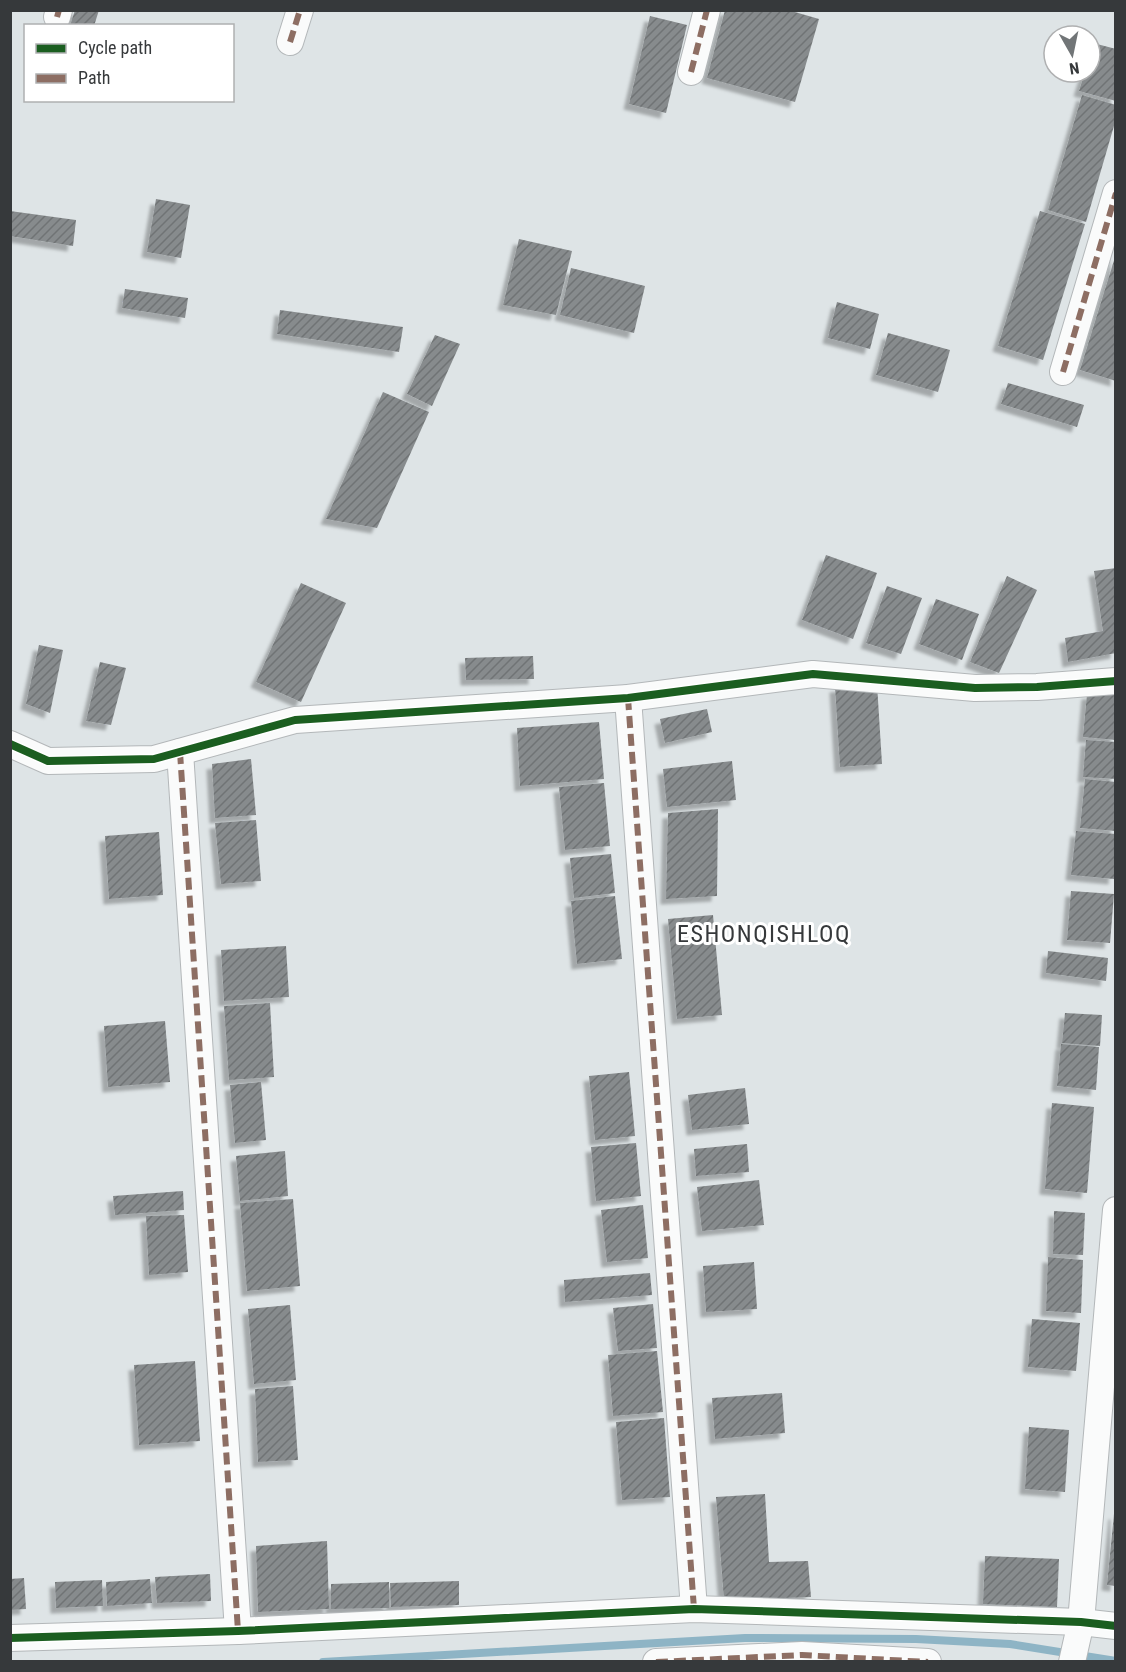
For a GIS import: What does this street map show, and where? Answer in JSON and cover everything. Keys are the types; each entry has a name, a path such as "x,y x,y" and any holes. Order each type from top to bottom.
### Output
{"street":[{"path":"290,42 300,10"},
{"path":"691,72 707,10"},
{"path":"1063,372 1116,193"},
{"path":"10,744 48,761 154,759 295,720 628,698 813,674 975,688 1037,687 1116,681"},
{"path":"628,698 694,1609"},
{"path":"180,752 238,1631"},
{"path":"1072,1662 1081,1622 1116,1210"},
{"path":"10,1638 238,1631 694,1609 1081,1622 1116,1626"},
{"path":"656,1662 819,1659 928,1662"}],"building":[{"path":"75,10 99,10 95,24 71,24"},
{"path":"725,10 788,10 819,19 795,102 707,78"},
{"path":"650,16 687,25 666,113 629,104"},
{"path":"1102,45 1116,49 1116,101 1079,91 1081,84 1102,84"},
{"path":"1082,95 1116,105 1116,119 1086,222 1048,210"},
{"path":"156,199 190,205 181,258 147,252"},
{"path":"10,211 76,220 73,246 10,236"},
{"path":"1040,211 1085,224 1043,360 998,346"},
{"path":"519,239 572,251 556,315 503,305"},
{"path":"1116,254 1116,381 1080,370"},
{"path":"571,268 645,286 634,333 560,315"},
{"path":"125,289 188,298 185,318 122,308"},
{"path":"837,302 879,314 870,349 828,338"},
{"path":"280,310 403,327 399,352 277,334"},
{"path":"888,333 950,350 938,392 876,375"},
{"path":"435,335 460,344 432,406 407,394"},
{"path":"1008,383 1084,405 1077,427 1001,404"},
{"path":"383,392 429,412 377,528 326,519"},
{"path":"826,555 877,573 853,639 802,620"},
{"path":"1116,568 1116,653 1068,662 1065,638 1103,631 1094,571"},
{"path":"1007,576 1037,590 999,673 970,662"},
{"path":"301,583 346,603 301,702 256,682"},
{"path":"887,586 922,598 901,654 866,643"},
{"path":"936,599 979,614 962,660 919,644"},
{"path":"39,645 63,650 50,713 26,704"},
{"path":"533,656 534,679 466,680 465,658"},
{"path":"100,662 126,668 111,725 86,721"},
{"path":"877,684 882,764 840,767 835,687"},
{"path":"1116,692 1116,740 1083,737 1087,694"},
{"path":"707,709 712,732 665,743 660,719"},
{"path":"599,722 604,779 520,786 517,728"},
{"path":"1086,740 1116,742 1116,779 1083,777"},
{"path":"251,759 256,815 215,818 212,764"},
{"path":"732,761 736,800 667,807 663,769"},
{"path":"1085,779 1116,782 1116,831 1080,828"},
{"path":"604,783 610,846 565,850 559,787"},
{"path":"718,809 717,896 666,899 668,813"},
{"path":"256,820 261,881 221,884 215,823"},
{"path":"1076,831 1116,834 1114,879 1071,875"},
{"path":"159,832 163,895 109,899 105,836"},
{"path":"611,854 615,893 574,898 570,858"},
{"path":"1071,891 1114,894 1110,943 1067,940"},
{"path":"615,896 622,959 577,964 571,901"},
{"path":"713,915 722,1015 677,1019 668,919"},
{"path":"286,946 289,997 224,1001 221,950"},
{"path":"1048,951 1108,958 1106,981 1046,973"},
{"path":"270,1003 274,1077 229,1080 224,1006"},
{"path":"1065,1013 1102,1015 1100,1046 1062,1043"},
{"path":"165,1021 170,1082 108,1087 104,1026"},
{"path":"1061,1044 1099,1047 1096,1090 1057,1086"},
{"path":"629,1072 635,1136 595,1140 589,1076"},
{"path":"261,1082 266,1140 235,1143 230,1085"},
{"path":"745,1088 749,1124 692,1130 688,1095"},
{"path":"1052,1103 1094,1107 1087,1193 1045,1189"},
{"path":"636,1143 641,1196 596,1201 591,1147"},
{"path":"747,1144 749,1172 696,1176 694,1149"},
{"path":"285,1151 288,1196 240,1201 236,1156"},
{"path":"759,1180 764,1225 702,1231 697,1187"},
{"path":"183,1191 184,1210 115,1215 113,1196"},
{"path":"293,1199 300,1286 247,1291 240,1203"},
{"path":"643,1205 648,1258 607,1262 601,1210"},
{"path":"1054,1211 1085,1213 1083,1255 1053,1254"},
{"path":"184,1215 188,1272 149,1275 146,1216"},
{"path":"1048,1257 1083,1260 1081,1313 1046,1311"},
{"path":"754,1262 757,1309 706,1312 703,1266"},
{"path":"650,1273 652,1295 565,1302 564,1280"},
{"path":"653,1304 657,1348 618,1351 613,1308"},
{"path":"290,1305 296,1380 254,1384 248,1309"},
{"path":"1032,1319 1080,1323 1076,1371 1028,1367"},
{"path":"657,1351 663,1412 613,1416 608,1355"},
{"path":"195,1361 200,1441 139,1445 134,1365"},
{"path":"293,1386 298,1460 258,1462 255,1389"},
{"path":"782,1393 785,1433 715,1439 712,1398"},
{"path":"664,1418 670,1497 622,1500 616,1422"},
{"path":"1029,1427 1069,1430 1065,1492 1025,1489"},
{"path":"765,1494 769,1562 808,1561 811,1597 724,1600 716,1497"},
{"path":"1114,1514 1116,1514 1116,1586 1107,1585"},
{"path":"327,1541 329,1609 258,1612 256,1546"},
{"path":"985,1556 1059,1559 1057,1607 983,1604"},
{"path":"210,1574 211,1601 157,1603 155,1577"},
{"path":"24,1578 26,1609 10,1610 10,1579"},
{"path":"150,1579 152,1603 107,1606 106,1582"},
{"path":"102,1580 103,1606 56,1608 55,1582"},
{"path":"459,1581 459,1605 391,1607 390,1583"},
{"path":"389,1582 389,1608 331,1609 331,1584"}],"waterway":[{"path":"323,1662 745,1638 916,1639 1010,1644 1116,1661"}],"marked path":[{"path":"57,17 59,10"},
{"path":"290,42 300,10"},
{"path":"691,72 707,10"},
{"path":"1063,372 1116,193"},
{"path":"628,698 694,1609"},
{"path":"180,752 238,1631"},
{"path":"656,1662 802,1655 928,1662"}],"cycle path":[{"path":"10,744 48,761 154,759 295,720 628,698 813,674 975,688 1037,687 1116,681"},
{"path":"10,1638 238,1631 694,1609 1081,1622 1116,1626"}],"district":[{"name":"ESHONQISHLOQ","path":"764,934"}]}
